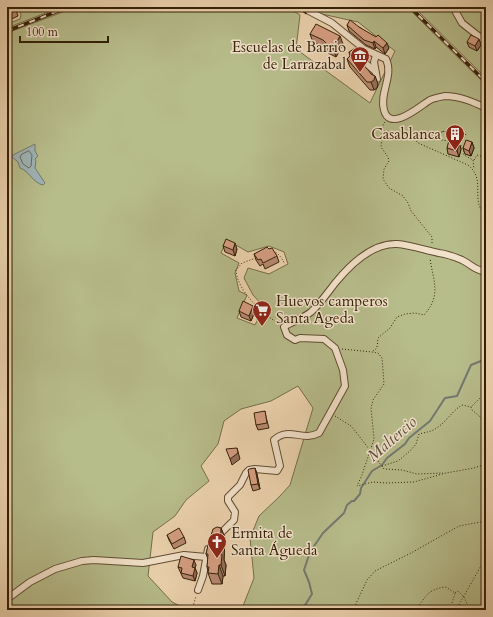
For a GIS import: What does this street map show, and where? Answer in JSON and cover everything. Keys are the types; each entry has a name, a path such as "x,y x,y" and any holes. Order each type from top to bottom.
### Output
{"street":[{"path":"306,7 309,11 332,23 364,49 386,59 390,70 383,102 384,111 391,119 396,120 403,117 432,99 444,96 466,99 486,108"},
{"path":"453,7 462,23 486,42"},
{"path":"376,55 374,62 377,79"},
{"path":"365,63 375,71"},
{"path":"198,590 203,576 209,545 214,536 222,532 234,520 235,512 228,501 228,497 240,485 249,470 255,469 277,471 280,466 274,440 278,436 287,434 312,437 318,433 345,386 343,370 335,348 324,339 300,338 295,340 287,335 284,327 290,322 302,319 312,312 338,280 357,262 375,249 388,245 397,244 431,251 462,260 476,270 486,272"},
{"path":"7,599 30,582 55,569 82,561 94,560 143,563 184,555 206,557"}],"path":[{"path":"372,352 377,348 378,338 390,328 397,317 415,313 424,315 432,306 436,290 430,259 431,251 433,249 432,236 411,211 403,196 388,188 383,179 384,169 389,160 382,147 382,131 383,125 388,117"},
{"path":"382,131 409,133 459,144 463,148 464,155 473,160"},
{"path":"423,137 436,132 444,131 456,131 467,135"},
{"path":"432,139 444,131"},
{"path":"409,133 418,144 435,150 474,169"},
{"path":"486,158 477,155 473,160 474,169 477,176 478,202 480,209 486,216"},
{"path":"271,251 276,252 285,264"},
{"path":"259,257 242,263 236,270 238,281 242,289 271,319 284,327"},
{"path":"335,348 378,353 382,358 384,384 373,400 371,408 374,439 357,486 373,482 414,482 486,464"},
{"path":"471,407 486,392"},
{"path":"382,466 398,461 414,448 419,434 429,432 437,428 445,422 454,410 462,405 471,407 472,410 480,416 482,420 481,431 486,434"},
{"path":"329,412 351,426 371,450 384,469 402,470 417,474 446,473"},
{"path":"353,610 367,580 375,571 411,554 459,526 486,520"},
{"path":"456,610 486,557"},
{"path":"416,610 428,593 436,588 446,587 454,593 458,591 464,597 470,610"},
{"path":"192,610 198,590"},
{"path":"450,610 454,593"}],"green space":[{"path":"18,7 28,7 34,12 48,7 61,7 7,28 7,24 20,19 21,15"},
{"path":"76,7 287,7 300,15 296,49 370,103 395,51 358,22 317,13 309,7 407,7 486,85 486,610 237,610 243,606 254,578 250,538 259,516 290,485 313,408 298,386 271,401 241,409 224,421 218,444 201,466 209,481 186,500 175,516 153,532 148,576 172,602 188,610 7,610 7,33","holes":["227,240 248,252 269,246 284,252 288,264 269,274 248,268 244,278 253,295 264,307 255,325 237,318 247,295 239,291 235,273 239,263 221,253"]},
{"path":"414,7 486,7 486,78"}],"water":[{"path":"35,144 35,151 38,156 35,159 35,168 45,183 43,185 36,182 20,168 18,162 11,156"}],"building":[{"path":"7,7 15,7 15,8 7,12"},
{"path":"350,20 376,37 378,35 387,43 383,48 374,41 373,43 364,40 347,25"},
{"path":"316,24 340,36 333,49 325,45 326,43 323,40 310,34"},
{"path":"471,35 479,39 475,46 467,42"},
{"path":"357,47 361,51 356,57 371,74 375,76 374,80 371,82 367,82 347,59 351,55 349,52"},
{"path":"449,140 459,143 457,151 447,148"},
{"path":"466,140 472,142 469,151 463,148"},
{"path":"226,239 235,243 233,250 223,246"},
{"path":"267,247 269,249 272,248 277,256 263,263 261,259 258,260 254,254"},
{"path":"243,301 253,306 249,316 239,311"},
{"path":"265,411 267,423 256,425 254,413"},
{"path":"237,448 238,453 230,459 226,449"},
{"path":"255,468 258,484 251,485 248,470"},
{"path":"217,527 221,528 220,554 222,555 218,574 208,573 208,554 206,554 210,536 213,529"},
{"path":"179,528 184,537 172,544 167,535"},
{"path":"181,556 194,560 192,567 195,568 193,576 181,573 182,568 178,567"}],"waterway":[{"name":"Maltercio","path":"302,610 312,594 304,570 310,552 323,533 344,513 347,505 354,501 360,494 361,488 372,471 382,465 387,458 430,421 445,398 457,396 471,365 486,359"}],"railway":[{"path":"7,31 68,7"},
{"path":"410,7 486,82"}],"place":[{"name":"Escuelas de Barrio de Larrazabal","path":"360,73"},
{"name":"Casablanca","path":"455,151"},
{"name":"Huevos camperos Santa Ageda","path":"262,327"},
{"name":"Ermita de Santa Águeda","path":"217,559"}]}
